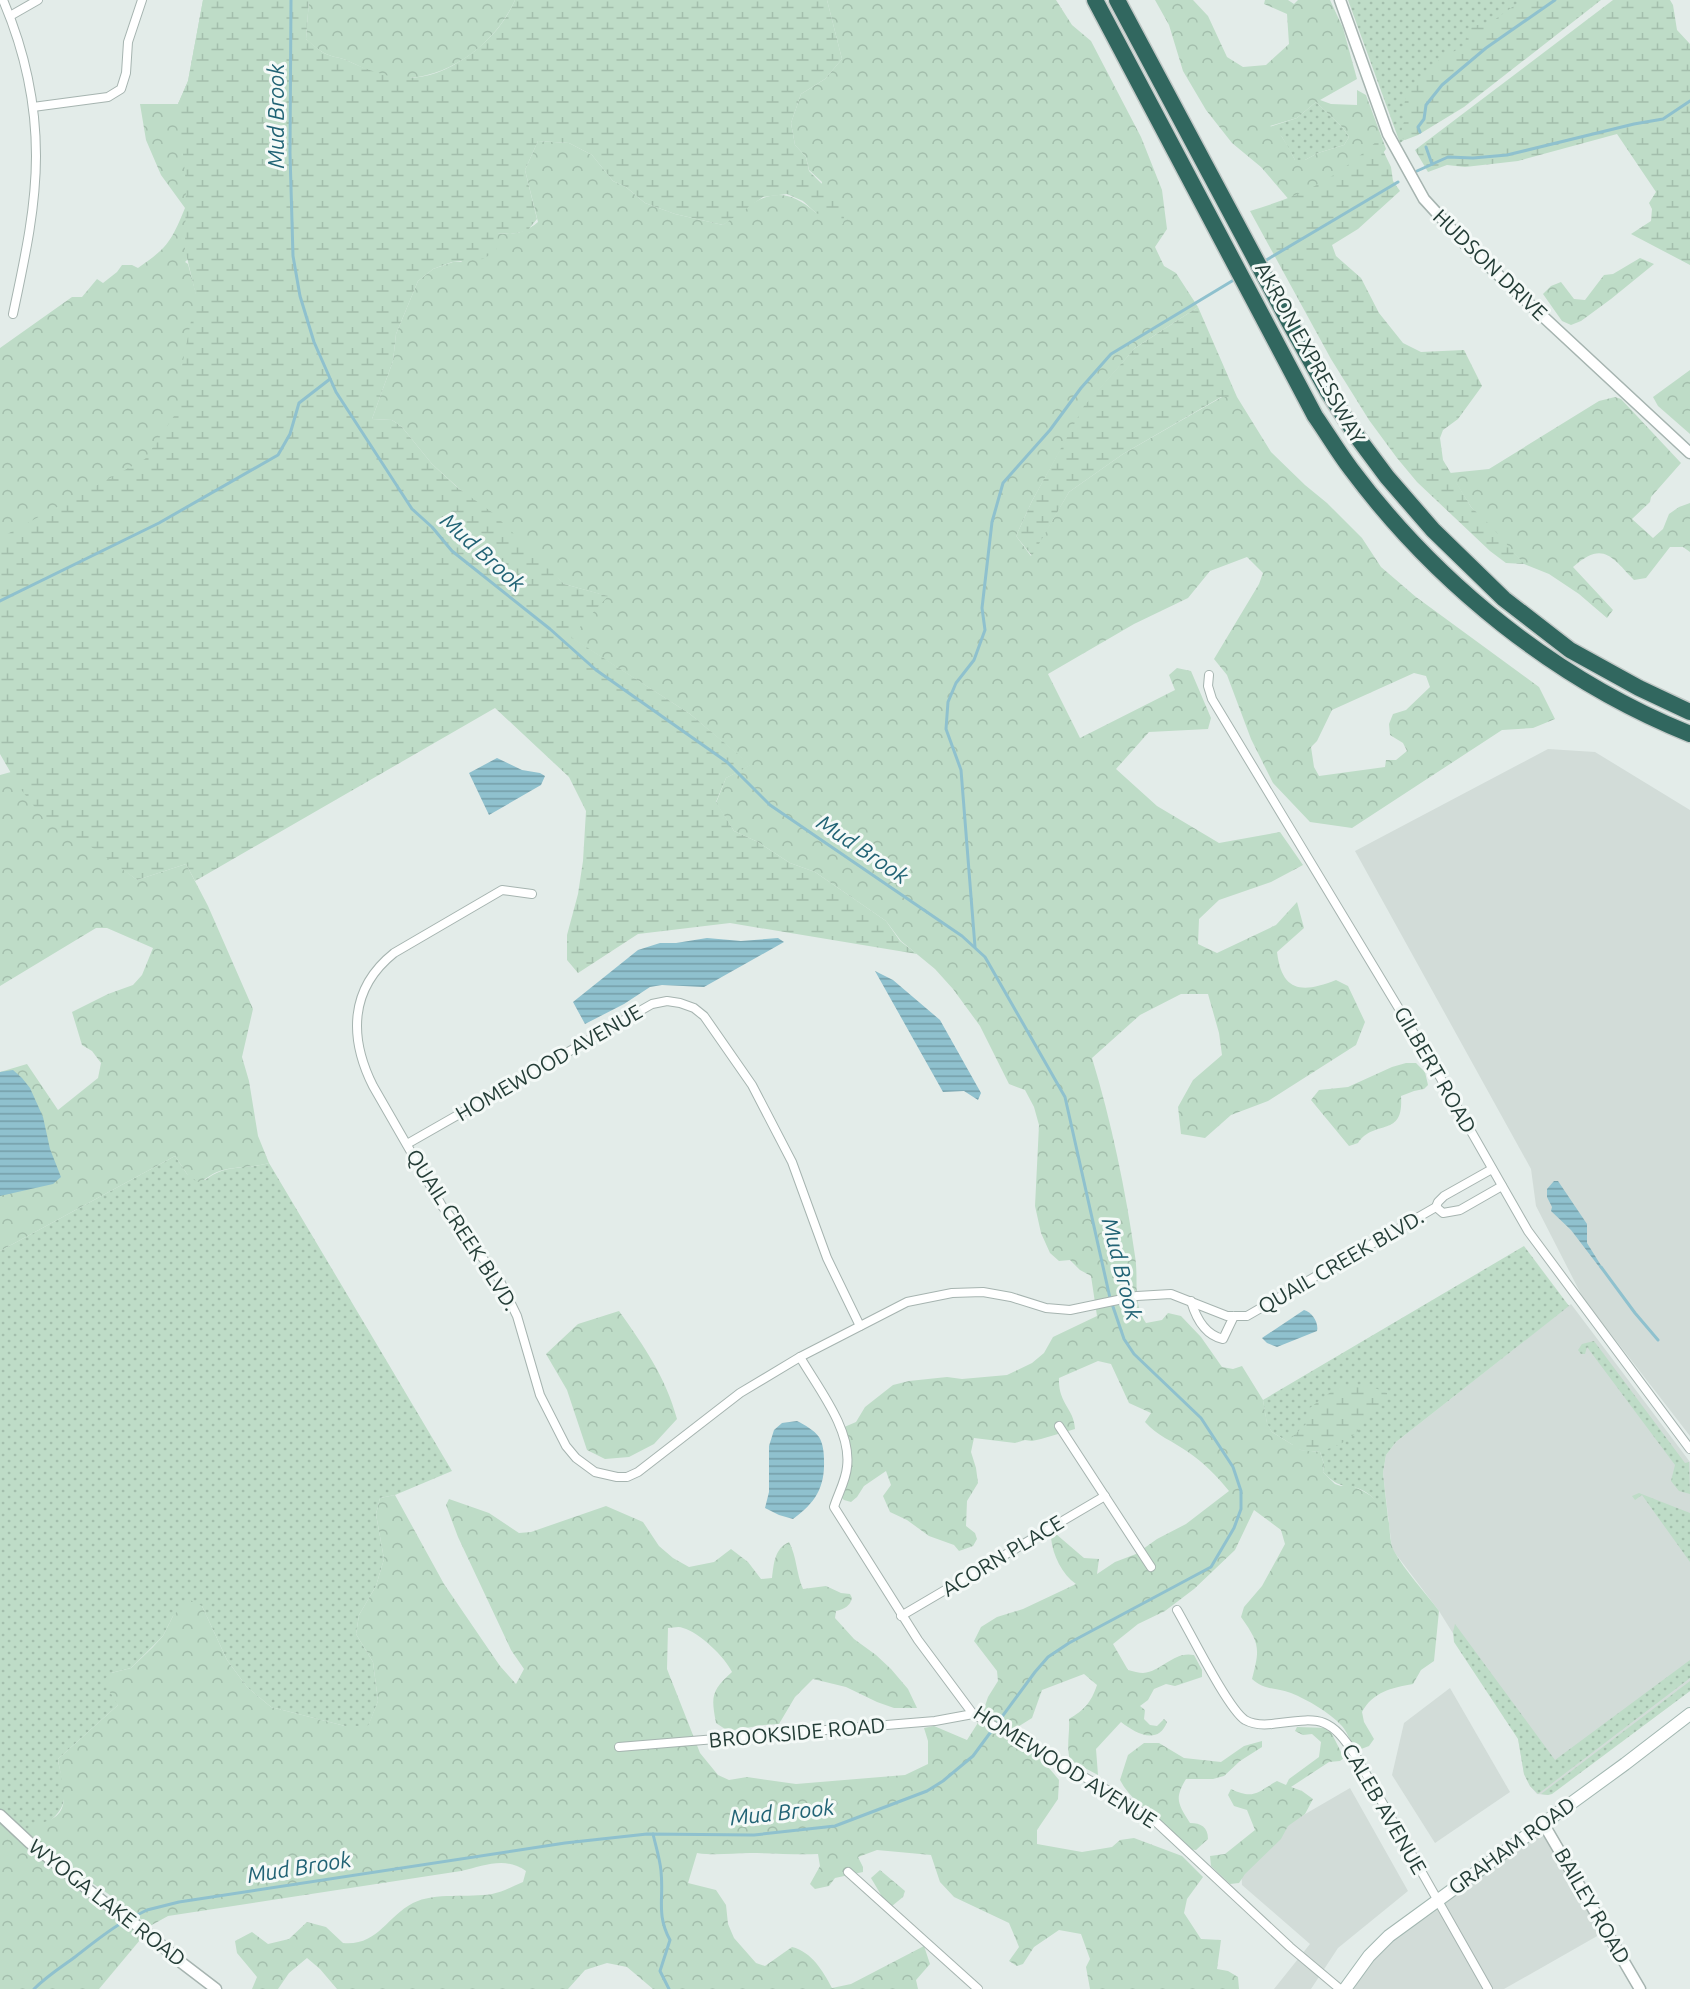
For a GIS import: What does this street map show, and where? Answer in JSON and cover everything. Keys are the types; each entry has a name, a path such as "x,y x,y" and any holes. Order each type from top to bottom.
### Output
{"highway":[{"name":"AKRON EXPRESSWAY","path":"1095,0 1315,416 1350,468 1392,519 1442,572 1487,612 1546,657 1614,699 1690,734"},
{"name":"AKRON EXPRESSWAY","path":"1116,0 1288,322 1328,392 1387,477 1448,546 1504,599 1570,650 1690,712"}],"main road":[{"name":"GRAHAM ROAD","path":"1342,1989 1379,1945 1436,1900 1690,1714"}],"street":[{"path":"3,0 27,70 33,107 36,155 26,251 13,314"},
{"path":"10,16 38,0"},
{"path":"33,107 108,97 121,89 126,73 128,42 142,0"},
{"name":"HUDSON DRIVE","path":"1340,0 1388,134 1424,199 1466,245 1690,453"},
{"name":"GILBERT ROAD","path":"1209,675 1208,687 1212,699 1431,1061 1540,1249 1690,1449"},
{"name":"QUAIL CREEK BLVD.","path":"532,894 502,890 382,962 365,990 356,1022 359,1052 373,1086 442,1206 499,1280 517,1316 531,1366 546,1405 566,1446 576,1458 595,1472 627,1477 638,1472 740,1393 800,1357 907,1302 952,1293 983,1292 1011,1297 1046,1308 1070,1310 1146,1295 1171,1294 1227,1316 1248,1316 1436,1207 1444,1196 1492,1169"},
{"name":"HOMEWOOD AVENUE","path":"407,1144 652,1004 667,1001 694,1008 716,1031 752,1085 770,1118 792,1162 827,1258 860,1326"},
{"path":"1436,1207 1443,1213 1454,1213 1502,1186"},
{"path":"1191,1301 1203,1326 1218,1338 1223,1339 1226,1335 1234,1316"},
{"name":"HOMEWOOD AVENUE","path":"800,1357 842,1428 847,1446 847,1467 834,1507 901,1616 948,1683 977,1716 1123,1800 1156,1822 1290,1947 1342,1989"},
{"path":"1059,1426 1151,1567"},
{"name":"ACORN PLACE","path":"901,1616 1105,1496"},
{"name":"CALEB AVENUE","path":"1177,1610 1238,1714 1258,1724 1310,1720 1321,1721 1337,1730 1357,1758 1488,1989"},
{"name":"BROOKSIDE ROAD","path":"620,1747 977,1716"},
{"name":"WYOGA LAKE ROAD","path":"0,1815 30,1843 216,1989"},
{"name":"BAILEY ROAD","path":"1543,1823 1640,1989"},
{"path":"848,1872 978,1989"}],"shaded area":[{"path":"1548,749 1595,752 1690,810 1690,1436 1583,1298 1536,1206 1531,1169 1355,851"},
{"path":"1571,1304 1690,1462 1690,1691 1548,1795 1537,1794 1530,1786 1524,1774 1518,1738 1439,1611 1392,1549 1383,1473 1386,1455 1396,1442"},
{"path":"1450,1688 1510,1792 1435,1843 1392,1775 1404,1723"},
{"path":"1350,1788 1408,1891 1338,1948 1311,1989 1274,1989 1310,1944 1242,1885 1240,1852"},
{"path":"1543,1823 1606,1931 1504,1989 1345,1989 1369,1956"}],"green space":[{"path":"203,0 206,241 185,262 188,264 226,407 0,560 0,348 72,297 82,297 97,279 103,283 122,265 132,265 138,268 168,243 185,208 161,175 146,140 140,104 178,104 188,81"},
{"path":"203,0 309,0 306,39 327,54 379,73 408,78 437,73 468,56 496,31 515,0 827,0 842,59 825,79 801,94 791,123 795,145 806,157 809,171 834,196 844,217 843,224 816,213 803,201 787,194 763,197 723,225 675,214 645,203 626,187 613,181 592,155 569,143 538,141 525,170 537,219 527,231 510,234 498,233 496,251 483,259 452,262 433,269 418,281 396,334 393,361 372,419 392,420 402,427 432,464 458,488 493,513 564,584 608,596 571,637 690,714 751,765 726,778 716,802 734,831 758,842 790,863 815,872 886,921 900,941 917,954 730,923 638,934 578,973 567,960 567,935 578,894 583,861 586,811 569,777 495,708 195,881 186,864 137,880 96,850 45,820 19,787 0,754 0,538 145,459 178,410 181,371 196,296 185,249 186,183 178,104 188,81"},
{"path":"309,0 515,0 495,32 466,57 432,74 413,78 394,78 327,54 306,39"},
{"path":"827,0 1056,0 1072,25 1091,41 1141,137 1162,190 1167,229 1155,247 1164,266 1176,273 1198,307 1135,348 1085,406 1032,501 1016,536 1031,556 1069,492 1123,454 1222,397 1237,397 1271,452 1362,538 1381,567 1416,597 1539,687 1555,719 1533,728 1502,730 1352,828 1310,822 1273,783 1251,739 1227,675 1214,659 1259,584 1263,573 1247,557 1210,571 1188,598 1134,624 1048,674 1080,738 1175,690 1169,675 1177,668 1191,671 1211,718 1208,729 1149,732 1116,769 1157,806 1219,843 1280,832 1303,865 1271,882 1219,900 1199,919 1198,944 1217,953 1276,925 1297,902 1304,928 1277,952 1284,976 1289,982 1304,988 1336,980 1348,986 1365,1022 1356,1045 1268,1101 1231,1115 1205,1138 1181,1134 1178,1107 1193,1080 1222,1055 1219,1033 1208,994 1181,994 1140,1015 1092,1058 1112,1131 1135,1256 1137,1299 1146,1323 1162,1320 1168,1313 1181,1316 1201,1337 1222,1367 1233,1369 1242,1366 1263,1400 1267,1423 1272,1432 1301,1450 1320,1452 1324,1464 1323,1472 1335,1484 1341,1486 1346,1484 1367,1493 1379,1503 1387,1516 1394,1551 1409,1574 1439,1611 1434,1661 1421,1670 1413,1684 1383,1692 1366,1705 1362,1712 1364,1722 1374,1739 1369,1746 1356,1751 1342,1726 1325,1711 1298,1696 1266,1687 1252,1679 1257,1646 1241,1617 1244,1607 1262,1586 1285,1544 1281,1530 1254,1510 1235,1550 1194,1589 1165,1611 1138,1624 1113,1644 1128,1670 1141,1673 1150,1671 1174,1658 1194,1655 1202,1670 1202,1677 1175,1686 1166,1684 1154,1689 1148,1700 1140,1706 1145,1710 1144,1719 1150,1725 1157,1726 1164,1719 1167,1722 1158,1734 1139,1733 1121,1722 1096,1749 1098,1775 1070,1760 1069,1719 1086,1705 1097,1685 1084,1674 1042,1690 1032,1718 1008,1733 1035,1755 1059,1780 1058,1799 1037,1830 1037,1844 1082,1852 1112,1847 1120,1840 1134,1838 1182,1856 1203,1877 1187,1899 1184,1913 1201,1939 1221,1940 1217,1969 1228,1971 1238,1977 1239,1989 1090,1989 1086,1967 1090,1959 1081,1934 1059,1930 1034,1947 1023,1964 1017,1966 1009,1961 1019,1947 1009,1923 954,1897 940,1882 931,1855 877,1850 858,1857 863,1872 835,1878 829,1886 815,1889 810,1884 820,1866 818,1854 697,1853 688,1883 716,1890 726,1905 728,1924 734,1938 756,1963 765,1966 792,1947 811,1958 821,1969 832,1988 851,1984 924,1946 930,1964 916,1980 918,1989 653,1989 627,1967 607,1963 585,1970 568,1989 337,1989 307,1958 289,1973 278,1989 252,1989 257,1977 237,1953 235,1941 252,1932 268,1944 289,1939 307,1922 326,1927 343,1943 355,1943 373,1935 413,1903 431,1898 496,1893 523,1882 526,1871 510,1864 486,1865 461,1871 168,1916 150,1926 103,1890 73,1871 29,1834 35,1824 48,1821 62,1808 64,1791 58,1759 118,1705 103,1681 111,1673 131,1668 152,1648 163,1636 173,1616 188,1599 202,1606 227,1660 247,1687 271,1707 345,1726 368,1726 378,1701 373,1662 356,1634 359,1615 376,1586 384,1559 376,1514 380,1498 395,1495 444,1584 500,1666 516,1684 524,1669 511,1650 458,1537 446,1505 449,1499 489,1513 519,1533 531,1532 606,1506 643,1522 659,1546 673,1558 689,1567 714,1562 731,1549 748,1562 761,1579 772,1578 778,1553 789,1542 803,1589 826,1586 841,1593 850,1594 852,1598 850,1603 836,1611 835,1618 854,1639 891,1669 908,1689 917,1708 894,1708 846,1687 813,1679 795,1697 779,1724 728,1731 716,1723 713,1706 716,1689 732,1672 718,1653 689,1630 680,1627 668,1628 667,1669 700,1753 718,1775 729,1780 747,1777 796,1784 905,1775 928,1764 928,1741 924,1728 934,1726 967,1740 981,1718 988,1697 998,1681 997,1671 974,1641 981,1627 997,1617 1023,1609 1076,1584 1062,1570 1056,1558 1051,1538 1056,1534 1084,1558 1099,1559 1097,1574 1186,1524 1229,1491 1199,1460 1150,1427 1145,1422 1151,1413 1129,1403 1111,1364 1098,1361 1059,1378 1061,1394 1072,1416 1075,1429 1041,1439 1015,1443 974,1438 971,1452 978,1483 967,1501 966,1526 975,1533 977,1539 973,1546 959,1551 954,1545 929,1536 907,1520 890,1512 883,1496 891,1485 886,1471 864,1486 851,1502 844,1500 838,1494 847,1467 842,1428 856,1422 865,1407 893,1385 947,1377 962,1379 1007,1375 1032,1363 1044,1353 1053,1337 1097,1316 1091,1276 1080,1270 1070,1260 1059,1261 1050,1253 1041,1233 1035,1206 1039,1125 1034,1107 1025,1090 1009,1084 980,1026 953,989 935,969 901,941 886,921 815,872 790,863 758,842 734,831 716,803 726,778 750,765 690,714 570,637 607,596 564,584 432,464 402,427 392,420 372,419 393,361 396,334 418,281 433,269 453,262 461,262 497,233 519,232 538,222 525,170 538,141 569,143 592,155 613,181 626,187 645,203 675,214 723,225 757,201 768,196 779,195 803,203 816,213 822,182 809,170 806,157 795,145 791,123 801,94 825,79 842,59","holes":["1414,673 1426,676 1430,687 1406,710 1393,714 1389,724 1390,735 1403,743 1407,751 1396,760 1386,760 1385,767 1319,776 1314,767 1311,747 1317,741 1332,710"]},
{"path":"1155,0 1193,0 1208,16 1227,57 1243,67 1266,65 1289,44 1287,14 1264,4 1265,0 1288,0 1294,4 1298,0 1330,0 1343,28 1357,79 1320,100 1331,104 1357,105 1357,90 1366,95 1386,149 1381,156 1291,202 1261,167 1232,143 1206,110 1183,71 1169,25","holes":["1316,102 1343,128 1349,137 1344,145 1318,153 1305,160 1295,160 1282,137 1270,126 1297,118"]},
{"path":"1348,0 1592,0 1534,46 1400,143"},
{"path":"1522,0 1601,0 1464,107 1418,135 1405,140 1400,136 1405,118 1406,94 1416,86 1418,79 1431,65 1463,46 1472,26 1490,23"},
{"path":"1613,0 1670,0 1677,30 1690,44 1690,265 1631,234 1651,221 1652,209 1649,203 1656,192 1617,134 1518,161 1465,167 1447,165 1428,172 1415,150"},
{"path":"1316,102 1343,128 1349,137 1344,145 1318,153 1305,160 1295,160 1282,137 1269,127 1297,118"},
{"path":"1378,140 1391,167 1393,181 1400,191 1358,229 1332,245 1336,256 1361,278 1379,313 1403,343 1421,352 1464,350 1482,386 1458,419 1443,430 1440,438 1443,460 1471,507 1524,564 1506,563 1490,551 1417,482 1397,458 1369,420 1331,359 1250,211 1319,184 1348,165"},
{"path":"1640,258 1654,264 1611,299 1581,321 1571,325 1562,321 1543,294 1551,286 1561,282 1574,299 1585,300 1604,275 1613,274"},
{"path":"1198,307 1237,397 1221,397 1123,454 1069,492 1032,556 1016,536 1032,501 1084,406 1135,348"},
{"path":"1690,370 1690,434 1658,406 1653,397"},
{"path":"1615,397 1621,399 1681,463 1651,497 1650,502 1632,519 1653,538 1663,529 1669,514 1690,503 1690,552 1683,547 1670,547 1646,578 1634,580 1619,564 1606,555 1592,554 1583,559 1573,567 1613,610 1607,618 1579,594 1549,574 1524,564 1471,507 1450,473 1489,469 1599,401"},
{"path":"11,772 24,792 137,880 186,864 208,906 253,1009 242,1057 249,1081 258,1136 269,1163 220,1171 198,1182 187,1174 175,1156 0,1251 0,1072 27,1064 58,1110 98,1078 101,1063 92,1051 82,1045 72,1012 108,994 133,985 142,975 153,948 107,928 96,928 0,986 0,775"},
{"path":"1406,1063 1416,1063 1425,1072 1428,1085 1424,1089 1401,1096 1398,1118 1387,1126 1372,1131 1358,1143 1349,1146 1311,1100 1319,1090 1348,1087"},
{"path":"175,1156 187,1174 205,1180 221,1171 269,1163 452,1471 395,1495 380,1498 376,1514 384,1559 376,1586 359,1615 356,1634 373,1662 378,1701 368,1727 345,1726 271,1707 247,1687 227,1660 202,1606 173,1616 163,1636 131,1668 111,1673 118,1705 58,1759 64,1787 63,1804 55,1816 29,1834 30,1843 0,1815 0,1251"},
{"path":"1524,1246 1569,1306 1396,1442 1386,1455 1383,1473 1388,1518 1377,1502 1366,1492 1339,1484 1323,1472 1324,1464 1320,1452 1301,1450 1272,1432 1267,1424 1263,1400"},
{"path":"619,1311 660,1376 677,1419 654,1444 629,1457 605,1459 587,1450 567,1390 546,1354 578,1324"},
{"path":"1594,1341 1685,1463 1689,1462 1690,1494 1679,1491 1671,1481 1675,1465 1587,1347 1585,1354 1581,1354 1578,1350 1582,1344"},
{"path":"1340,1385 1376,1389 1387,1393 1387,1398 1368,1419 1357,1424 1358,1431 1336,1446 1319,1451 1292,1447 1294,1441 1291,1438 1306,1424 1307,1410"},
{"path":"1639,1493 1690,1513 1690,1562 1642,1495 1635,1500 1632,1496"},
{"path":"1455,1624 1555,1760 1690,1660 1690,1678 1538,1794 1530,1786 1524,1774 1518,1739 1454,1642"},
{"path":"1690,1681 1690,1691 1552,1794 1541,1794"},
{"path":"1297,1727 1329,1728 1344,1758 1340,1761 1329,1762 1291,1787 1313,1799 1305,1814 1288,1826 1281,1839 1245,1874 1239,1883 1230,1884 1211,1866 1210,1856 1225,1854 1255,1830 1247,1810 1234,1806 1228,1795 1231,1789 1245,1794 1255,1793 1277,1781 1286,1785 1289,1779 1319,1757 1321,1742 1312,1734 1303,1735 1295,1731"},
{"path":"1262,1741 1262,1747 1240,1761 1224,1776 1213,1779 1186,1779 1180,1792 1180,1806 1190,1823 1203,1826 1208,1835 1208,1839 1196,1850 1188,1849 1164,1824 1133,1798 1120,1780 1128,1755 1144,1743 1159,1743 1184,1758 1221,1762 1244,1746"},
{"path":"0,1815 145,1934 99,1989 0,1989"},
{"path":"880,1870 905,1891 903,1897 892,1906 884,1900 871,1878"}],"water":[{"path":"497,758 522,770 545,776 541,785 489,815 469,773"},
{"path":"707,938 741,941 778,938 784,942 704,987 662,985 650,987 624,1004 585,1024 573,1002 638,950 660,943"},
{"path":"875,971 893,980 940,1020 981,1093 978,1100 964,1091 943,1092"},
{"path":"13,1070 30,1088 43,1117 50,1149 61,1177 53,1184 0,1196 0,1072"},
{"path":"1554,1181 1558,1181 1587,1224 1587,1243 1602,1267 1600,1268 1571,1230 1551,1211 1547,1189"},
{"path":"1304,1310 1314,1318 1317,1331 1277,1347 1262,1338"},
{"path":"797,1421 812,1430 820,1439 824,1470 823,1479 813,1501 793,1519 765,1508 769,1492 769,1446 774,1430 782,1423"}],"waterway":[{"name":"Mud Brook","path":"131,1918 147,1910 179,1902 565,1843 647,1834 754,1835 835,1826 927,1791 943,1781 973,1756 1048,1657 1069,1643 1211,1567 1234,1528 1241,1509 1241,1491 1233,1467 1201,1418 1134,1354 1124,1339 1110,1298 1065,1097 985,957 962,936 770,805 727,762 596,670 550,629 452,551 432,527 412,509 336,392 314,342 300,296 293,256 290,153 291,0"},
{"path":"1420,132 1418,127 1424,119 1426,105 1442,85 1486,48 1555,0"},
{"path":"1417,171 1448,157 1473,158 1507,155 1663,119 1690,101"},
{"path":"1426,147 1432,164"},
{"path":"1263,262 1398,182"},
{"path":"975,947 961,770 946,729 948,702 956,683 974,660 985,630 982,608 992,522 1003,483 1050,430 1081,388 1111,354 1237,278"},
{"path":"0,601 159,523 278,455 290,434 299,403 330,379"},
{"path":"1601,1267 1658,1340"},
{"path":"653,1834 661,1871 663,1922 670,1940 660,1971 669,1989"},
{"name":"Mud Brook","path":"34,1989 125,1921"}]}
